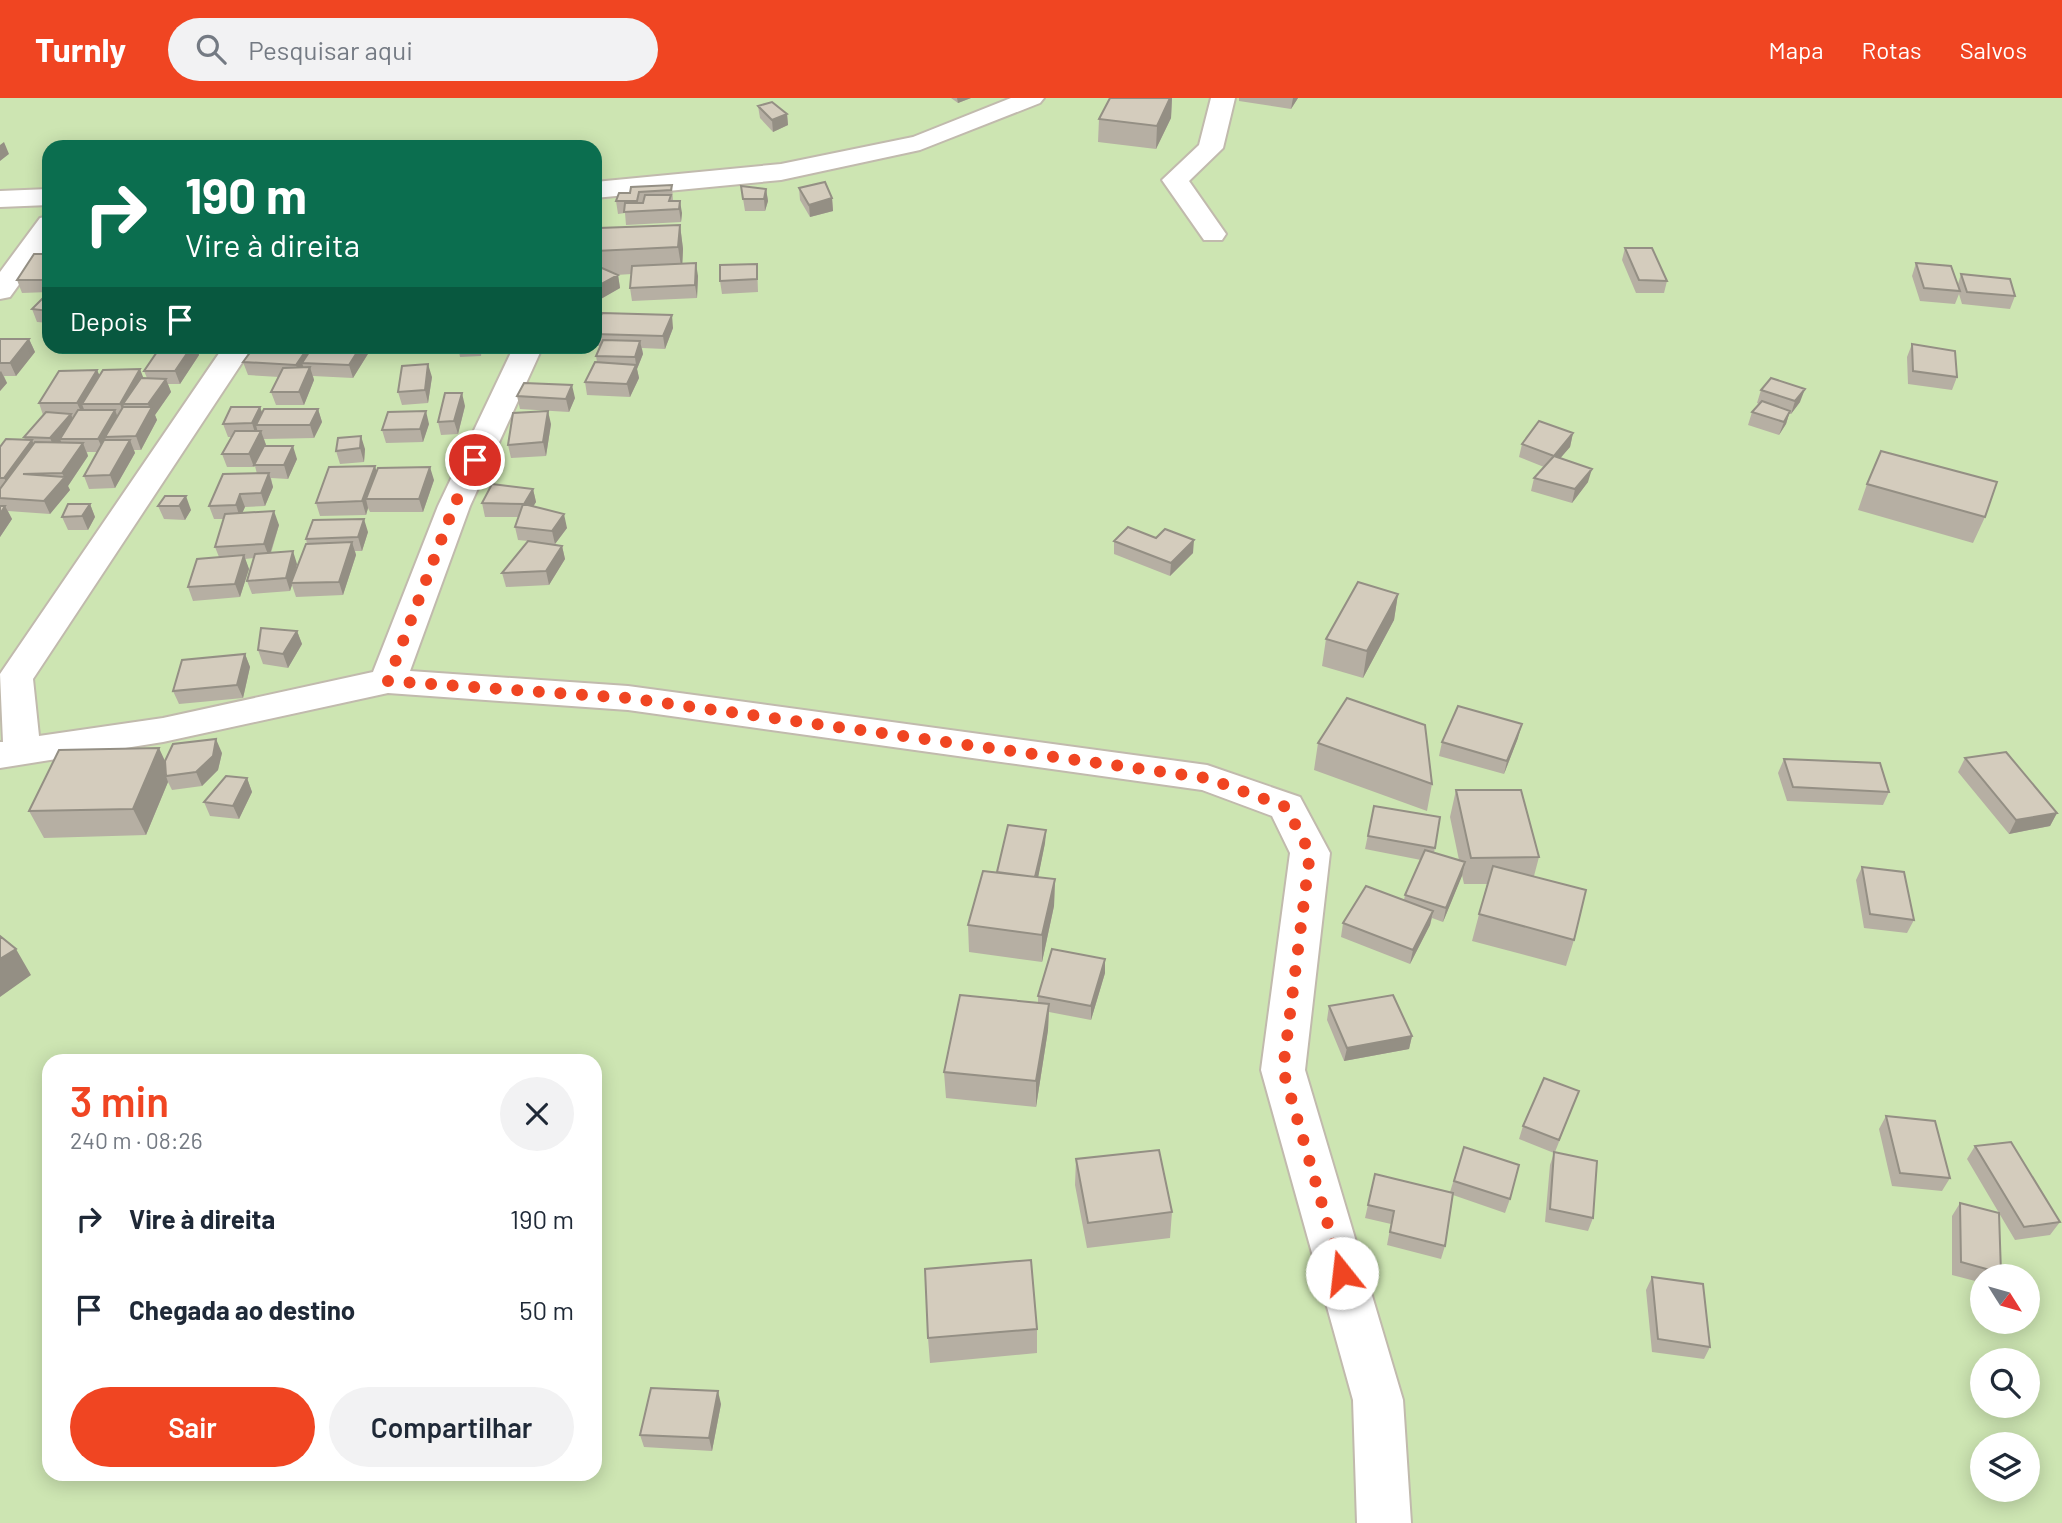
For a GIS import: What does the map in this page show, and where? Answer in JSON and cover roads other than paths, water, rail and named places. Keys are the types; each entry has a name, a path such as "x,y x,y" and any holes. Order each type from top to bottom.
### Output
{"street":[{"path":"602,195 781,173 920,143 1032,98"},
{"path":"1213,234 1175,180 1211,148 1223,98"},
{"path":"0,199 42,197"},
{"path":"0,291 42,234"},
{"path":"234,354 15,679 11,753 163,730 388,681 628,698 1207,778 1286,807 1310,853 1283,1070 1378,1400 1384,1523"},
{"path":"388,681 454,506 525,354"}]}
